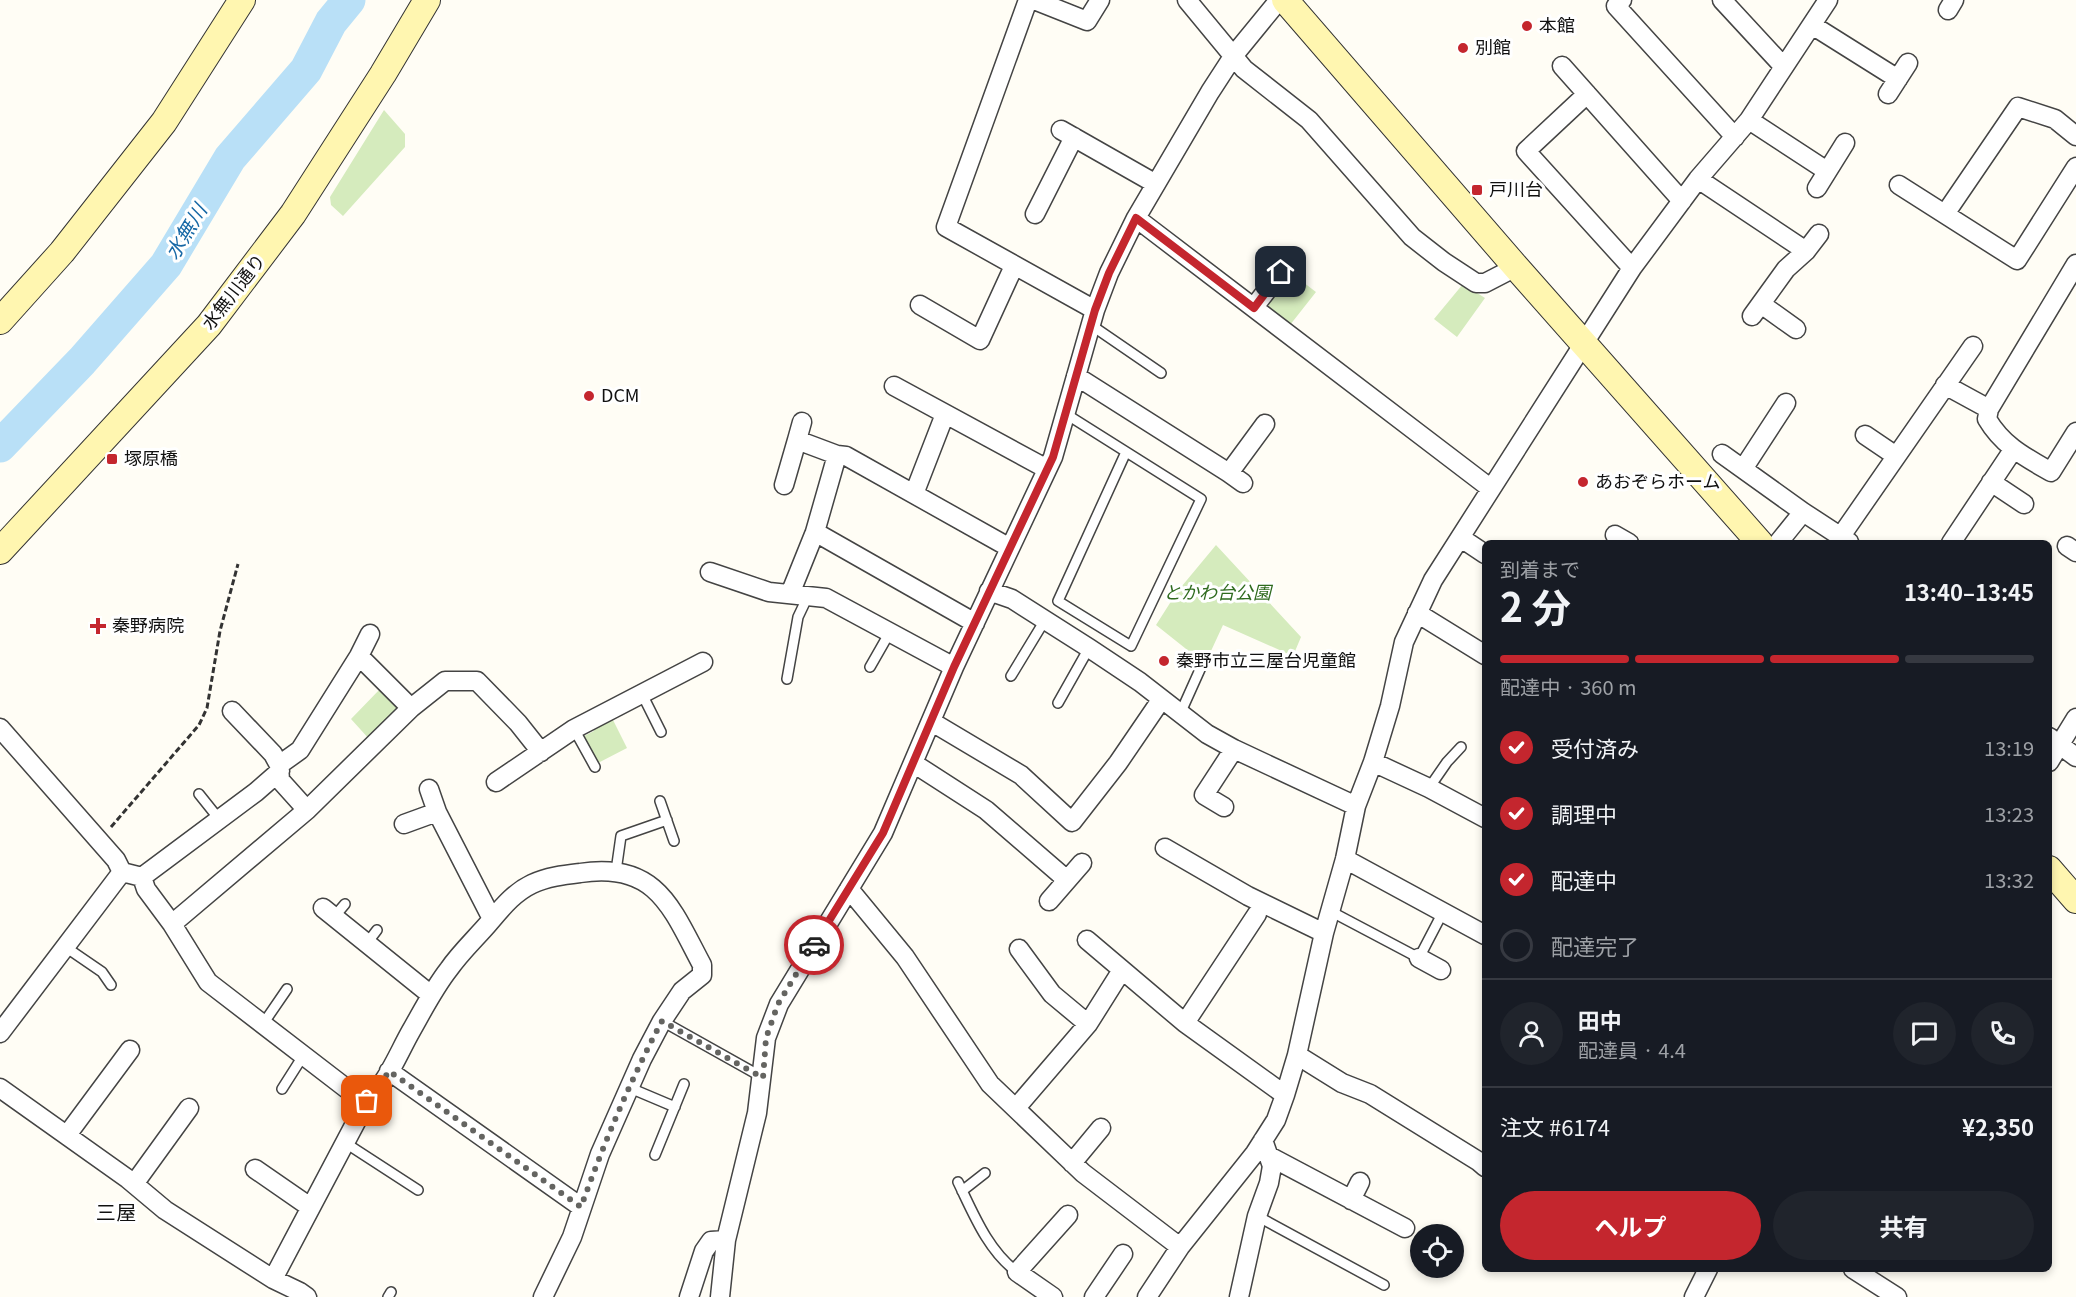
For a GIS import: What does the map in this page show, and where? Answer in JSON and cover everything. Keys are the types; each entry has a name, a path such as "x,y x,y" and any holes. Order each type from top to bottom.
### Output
{"street":[{"path":"0,321 62,252 164,122 242,0"},
{"name":"水無川通り","path":"0,550 210,325 293,214 383,74 427,0"},
{"path":"1028,0 946,227 1014,266 1093,318"},
{"path":"1034,0 1087,21 1100,0"},
{"path":"1187,0 1244,69 1309,120 1412,237 1476,283 1485,284 1516,267"},
{"path":"720,1297 726,1240 755,1122 763,1078 766,1038 778,1004 883,833 954,667 1053,457 1093,318 1109,273 1136,218 1234,55 1279,0"},
{"path":"1285,0 1516,267 1758,540"},
{"path":"1622,0 1616,6 1735,137"},
{"path":"1722,0 1784,67"},
{"path":"1147,1297 1180,1247 1266,1148 1286,1095 1297,1055 1324,933 1356,806 1373,762 1404,642 1433,580 1632,268 1698,179 1749,120 1828,0"},
{"path":"1812,25 1903,71 1888,94"},
{"path":"1562,66 1682,201"},
{"path":"1587,94 1526,151 1632,268"},
{"path":"1945,214 2018,107 2055,119 2076,136"},
{"path":"1749,120 1827,171"},
{"path":"1035,214 1036,193 1067,134 1156,184"},
{"path":"1817,188 1845,143"},
{"path":"1899,184 2017,260 2076,167"},
{"path":"1698,179 1806,251"},
{"path":"1136,218 1490,488"},
{"path":"1796,329 1757,310 1786,269 1806,251 1820,234"},
{"path":"2076,264 2070,290 1989,410 1987,419 2013,450 2051,472 2076,432"},
{"path":"920,305 980,340 1014,266"},
{"path":"1254,308 1281,272"},
{"path":"1722,454 1846,540 1896,456 1973,346"},
{"path":"1076,376 1171,426 1236,478 1265,423"},
{"path":"1946,385 1989,410"},
{"path":"894,386 1047,470"},
{"path":"1743,469 1786,403"},
{"path":"914,494 945,414"},
{"path":"784,485 802,422"},
{"path":"1865,435 1896,456"},
{"path":"797,440 837,455 846,456 1010,548"},
{"path":"1952,540 1972,498 1991,482 2013,450"},
{"path":"799,595 837,455"},
{"path":"1991,482 2024,504"},
{"path":"1780,540 1803,512"},
{"path":"815,532 975,623"},
{"path":"1461,538 1482,552"},
{"path":"710,572 769,592 826,598 954,667"},
{"path":"990,591 1012,599 1089,648 1140,682 1207,734 1356,806"},
{"path":"1417,613 1482,653"},
{"path":"142,877 219,819 300,750 359,656 370,634"},
{"path":"359,656 411,708"},
{"path":"496,782 574,729 641,692 703,662"},
{"path":"172,924 307,810 411,708 445,681 477,681 518,723 541,752"},
{"path":"932,722 1021,775 1072,822 1118,763 1161,700"},
{"path":"232,711 273,754 279,768 280,780 307,810"},
{"path":"2076,718 2054,741 2076,757"},
{"path":"0,728 116,860 122,872 142,877"},
{"path":"1224,807 1204,795 1234,749"},
{"path":"1373,762 1482,816"},
{"path":"914,763 986,810 1067,880"},
{"path":"429,789 438,812 492,919"},
{"path":"405,824 438,812"},
{"path":"1165,848 1248,896 1324,933"},
{"path":"1344,859 1482,933"},
{"path":"1049,902 1082,863"},
{"path":"273,1279 367,1101 389,1071 431,995 449,968 506,903 530,885 549,877 591,871 616,871 644,881 662,895 702,965 702,975 682,991 662,1021 642,1059 600,1154 572,1237 543,1297"},
{"path":"0,1033 122,872"},
{"path":"2052,873 2076,900"},
{"path":"142,877 146,890 172,924 208,982 351,1092 367,1101"},
{"path":"849,889 905,957 990,1084 1072,1163 1180,1247"},
{"path":"334,910 372,937 431,995"},
{"path":"1185,1023 1257,915"},
{"path":"1087,940 1185,1023 1286,1095"},
{"path":"1019,949 1052,994 1088,1024"},
{"path":"1419,958 1441,970"},
{"path":"1016,1108 1088,1024 1122,970"},
{"path":"67,1135 131,1050"},
{"path":"1297,1055 1342,1083 1370,1094 1482,1158"},
{"path":"389,1071 581,1207"},
{"path":"0,1088 134,1184 165,1210 273,1279 307,1297"},
{"path":"134,1184 189,1108"},
{"path":"1072,1163 1101,1128"},
{"path":"1266,1148 1351,1200 1405,1228"},
{"path":"1242,1296 1257,1216 1269,1183 1272,1167 1266,1148"},
{"path":"255,1169 310,1207"},
{"path":"1351,1200 1360,1182"},
{"path":"1053,1297 1017,1272 1068,1215"},
{"path":"689,1297 704,1251 711,1241 726,1240"},
{"path":"1094,1297 1123,1254"},
{"path":"1694,1297 1706,1272"},
{"path":"1858,1272 1897,1297"}],"lane":[{"path":"1093,318 1161,373"},
{"path":"1066,414 1201,499 1131,646 1058,601 1126,452"},
{"path":"788,679 798,617 799,595"},
{"path":"1011,676 1045,620"},
{"path":"870,667 890,632"},
{"path":"1058,703 1089,648"},
{"path":"1180,714 1202,665"},
{"path":"641,692 661,732"},
{"path":"574,729 595,767"},
{"path":"1429,788 1447,762 1461,747"},
{"path":"199,794 219,819"},
{"path":"660,801 674,841"},
{"path":"616,871 621,836 667,820"},
{"path":"1330,911 1419,958 1443,912"},
{"path":"64,946 102,972 111,985"},
{"path":"262,1024 287,989"},
{"path":"662,1021 763,1078"},
{"path":"282,1089 303,1056"},
{"path":"655,1155 684,1084"},
{"path":"630,1088 675,1107"},
{"path":"344,1142 418,1190"},
{"path":"985,1173 960,1187 979,1226 992,1246 1017,1272"},
{"path":"1257,1216 1384,1285"}],"path":[{"path":"99,841 199,725 207,708 220,631 238,564"}],"green space":[{"path":"384,110 405,134 405,147 343,216 331,205 330,197"},
{"path":"1291,273 1316,292 1290,325 1269,309 1268,301"},
{"path":"1463,284 1485,298 1457,337 1434,319"},
{"name":"とかわ台公園","path":"1216,545 1301,637 1293,656 1223,625 1205,664 1156,625 1177,592"},
{"path":"381,688 398,704 398,709 370,740 351,719"},
{"path":"611,716 627,748 598,763 584,736 594,731 592,726"}],"waterway":[{"name":"水無川","path":"0,446 82,361 166,265 230,158 306,70 331,22 349,0"}],"way so far":[{"path":"367,1101 389,1071 581,1207 600,1154 642,1059 662,1021 763,1078 766,1038 778,1004 814,945"}],"place":[{"name":"本館","path":"1527,26"},
{"name":"別館","path":"1463,48"},
{"name":"戸川台","path":"1477,190"},
{"name":"DCM","path":"589,396"},
{"name":"塚原橋","path":"112,459"},
{"name":"あおぞらホーム","path":"1583,482"},
{"name":"秦野病院","path":"98,626"},
{"name":"秦野市立三屋台児童館","path":"1164,661"}],"district":[{"name":"三屋","path":"116,1213"}],"route":[{"path":"814,945 883,833 954,667 1053,457 1095,310 1109,273 1136,218 1254,308 1281,272"}]}
